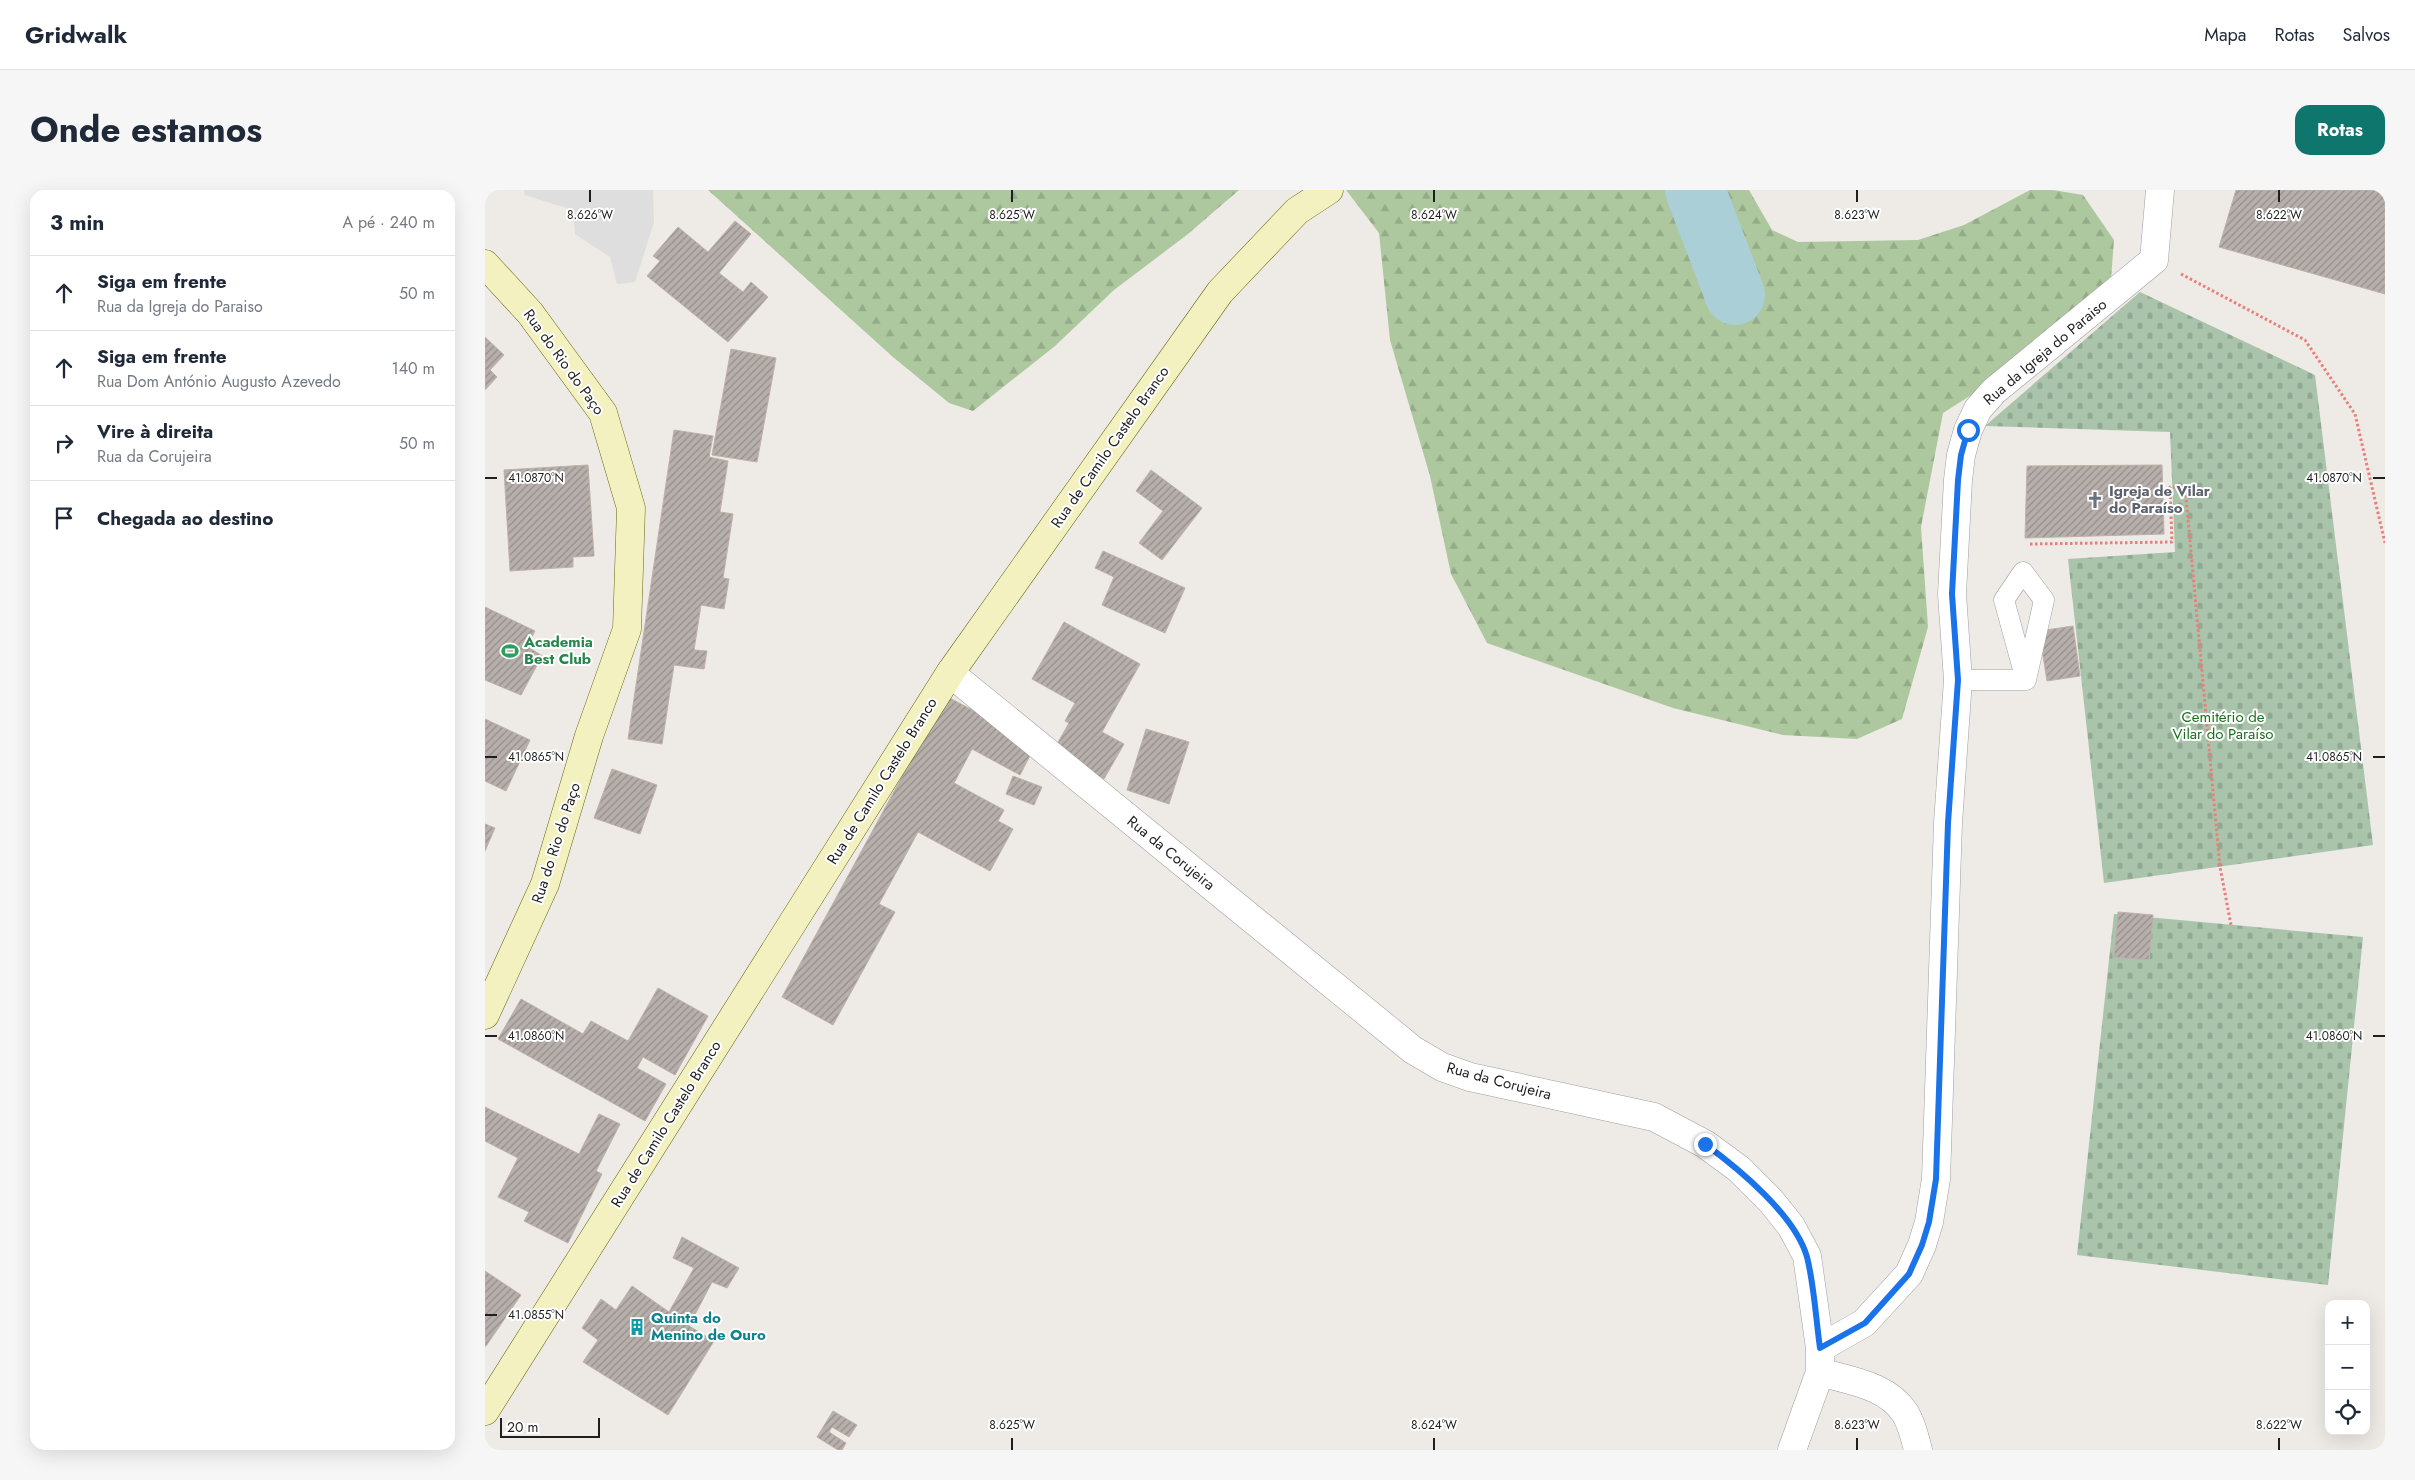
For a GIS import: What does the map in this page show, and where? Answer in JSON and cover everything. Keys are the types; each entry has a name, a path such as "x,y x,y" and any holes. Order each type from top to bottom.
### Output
{"main road":[{"name":"Rua de Camilo Castelo Branco","path":"485,1411 950,673 1220,292 1297,211 1329,190"},
{"name":"Rua do Rio do Paço","path":"485,264 530,314 603,413 631,508 627,629 589,736 545,884 485,1015"}],"street":[{"path":"2154,260 2160,190"},
{"name":"Rua da Igreja do Paraiso","path":"1820,1360 1865,1323 1909,1274 1922,1245 1929,1222 1936,1179 1948,823 1958,680 1952,594 1961,455 1975,416 1994,391 2154,260"},
{"name":"Rua da Corujeira","path":"950,673 1413,1050 1442,1067 1470,1077 1654,1117 1705,1144 1739,1169 1771,1201 1791,1226 1807,1256 1820,1360 1792,1450"},
{"path":"1820,1360 1891,1397 1906,1414 1918,1450"}],"lane":[{"path":"2023,572 2043,600 2026,680 2004,600 2023,572"},
{"path":"1958,680 2026,680"}],"path":[{"path":"2154,260 2305,340 2355,414 2385,542"},
{"path":"2023,572 2020,544 2172,542 2170,487 2185,487 2219,858 2231,925"}],"green space":[{"path":"708,190 1239,190 1188,234 1114,290 1055,346 973,411 949,403 893,357"},
{"path":"1346,190 1749,190 1772,230 1798,242 1918,240 1964,225 2030,190 2053,190 2083,195 2114,240 2110,292 1987,385 1943,413 1921,527 1928,627 1902,719 1857,739 1783,735 1673,708 1487,643 1451,574 1430,476 1390,340 1379,233"},
{"name":"Cemitério de Vilar do Paraíso","path":"2140,292 2315,375 2373,845 2104,883 2068,559 2175,552 2170,432 1985,426"},
{"path":"2114,914 2363,937 2328,1285 2077,1255"}],"shaded area":[{"path":"524,190 653,190 654,222 635,282 617,284 610,257 575,234 573,210 525,195"}],"building":[{"path":"2236,190 2379,190 2385,192 2385,294 2219,247"},
{"path":"735,221 751,234 719,273 743,292 751,282 768,297 728,342 647,276 660,261 653,256 678,227 708,252"},
{"path":"485,337 504,355 490,370 497,377 485,390"},
{"path":"731,349 776,358 757,462 712,455"},
{"path":"674,430 713,436 709,457 728,461 720,512 733,514 723,578 729,579 724,609 701,605 694,650 707,651 704,669 674,665 662,744 628,739"},
{"path":"588,465 594,556 573,557 573,567 510,571 504,470"},
{"name":"Igreja de Vilar do Paraíso","path":"2162,465 2164,534 2025,538 2027,466"},
{"path":"1151,470 1202,508 1162,560 1139,543 1163,511 1136,491"},
{"path":"1103,551 1185,588 1165,633 1102,605 1114,577 1095,568"},
{"name":"Academia Best Club","path":"485,607 535,631 527,646 542,656 521,695 485,680"},
{"path":"1064,622 1140,664 1102,732 1124,744 1104,779 1053,751 1069,723 1065,721 1075,703 1032,679"},
{"path":"2073,626 2080,676 2047,681 2039,631"},
{"path":"946,696 1036,744 1020,775 972,749 954,783 1004,810 998,821 1013,829 990,871 918,832 879,904 895,912 833,1025 782,997"},
{"path":"485,719 530,740 506,791 485,781"},
{"path":"1146,729 1189,742 1169,804 1127,790"},
{"path":"612,769 657,785 640,834 594,818"},
{"path":"1013,776 1042,787 1034,805 1006,794"},
{"path":"485,824 495,828 485,851"},
{"path":"2118,912 2153,915 2149,960 2114,957"},
{"path":"658,988 708,1016 675,1075 643,1057 637,1068 666,1084 645,1121 498,1039 521,999 583,1034 591,1021 628,1041"},
{"path":"485,1107 579,1154 599,1114 620,1124 596,1171 602,1174 568,1243 524,1221 529,1212 498,1197 518,1158 485,1141"},
{"name":"Quinta do Menino de Ouro","path":"682,1237 739,1268 727,1288 712,1282 689,1326 714,1341 668,1415 583,1362 598,1340 582,1328 601,1299 616,1310 632,1286 669,1312 694,1268 673,1258"},
{"path":"485,1271 521,1295 486,1346 485,1346"},
{"path":"833,1411 857,1425 849,1437 832,1427 829,1432 846,1443 842,1450 838,1450 817,1437"}],"waterway":[{"path":"1695,190 1735,295"}],"place":[{"name":"Igreja de Vilar do Paraíso","path":"2095,500"},
{"name":"Academia Best Club","path":"510,651"},
{"name":"Quinta do Menino de Ouro","path":"637,1327"}],"route":[{"path":"1705,1144 1739,1169 1771,1201 1791,1226 1807,1256 1820,1348 1865,1323 1909,1274 1922,1245 1929,1222 1936,1179 1948,823 1958,680 1952,594 1958,480 1961,455 1968,430"}]}
